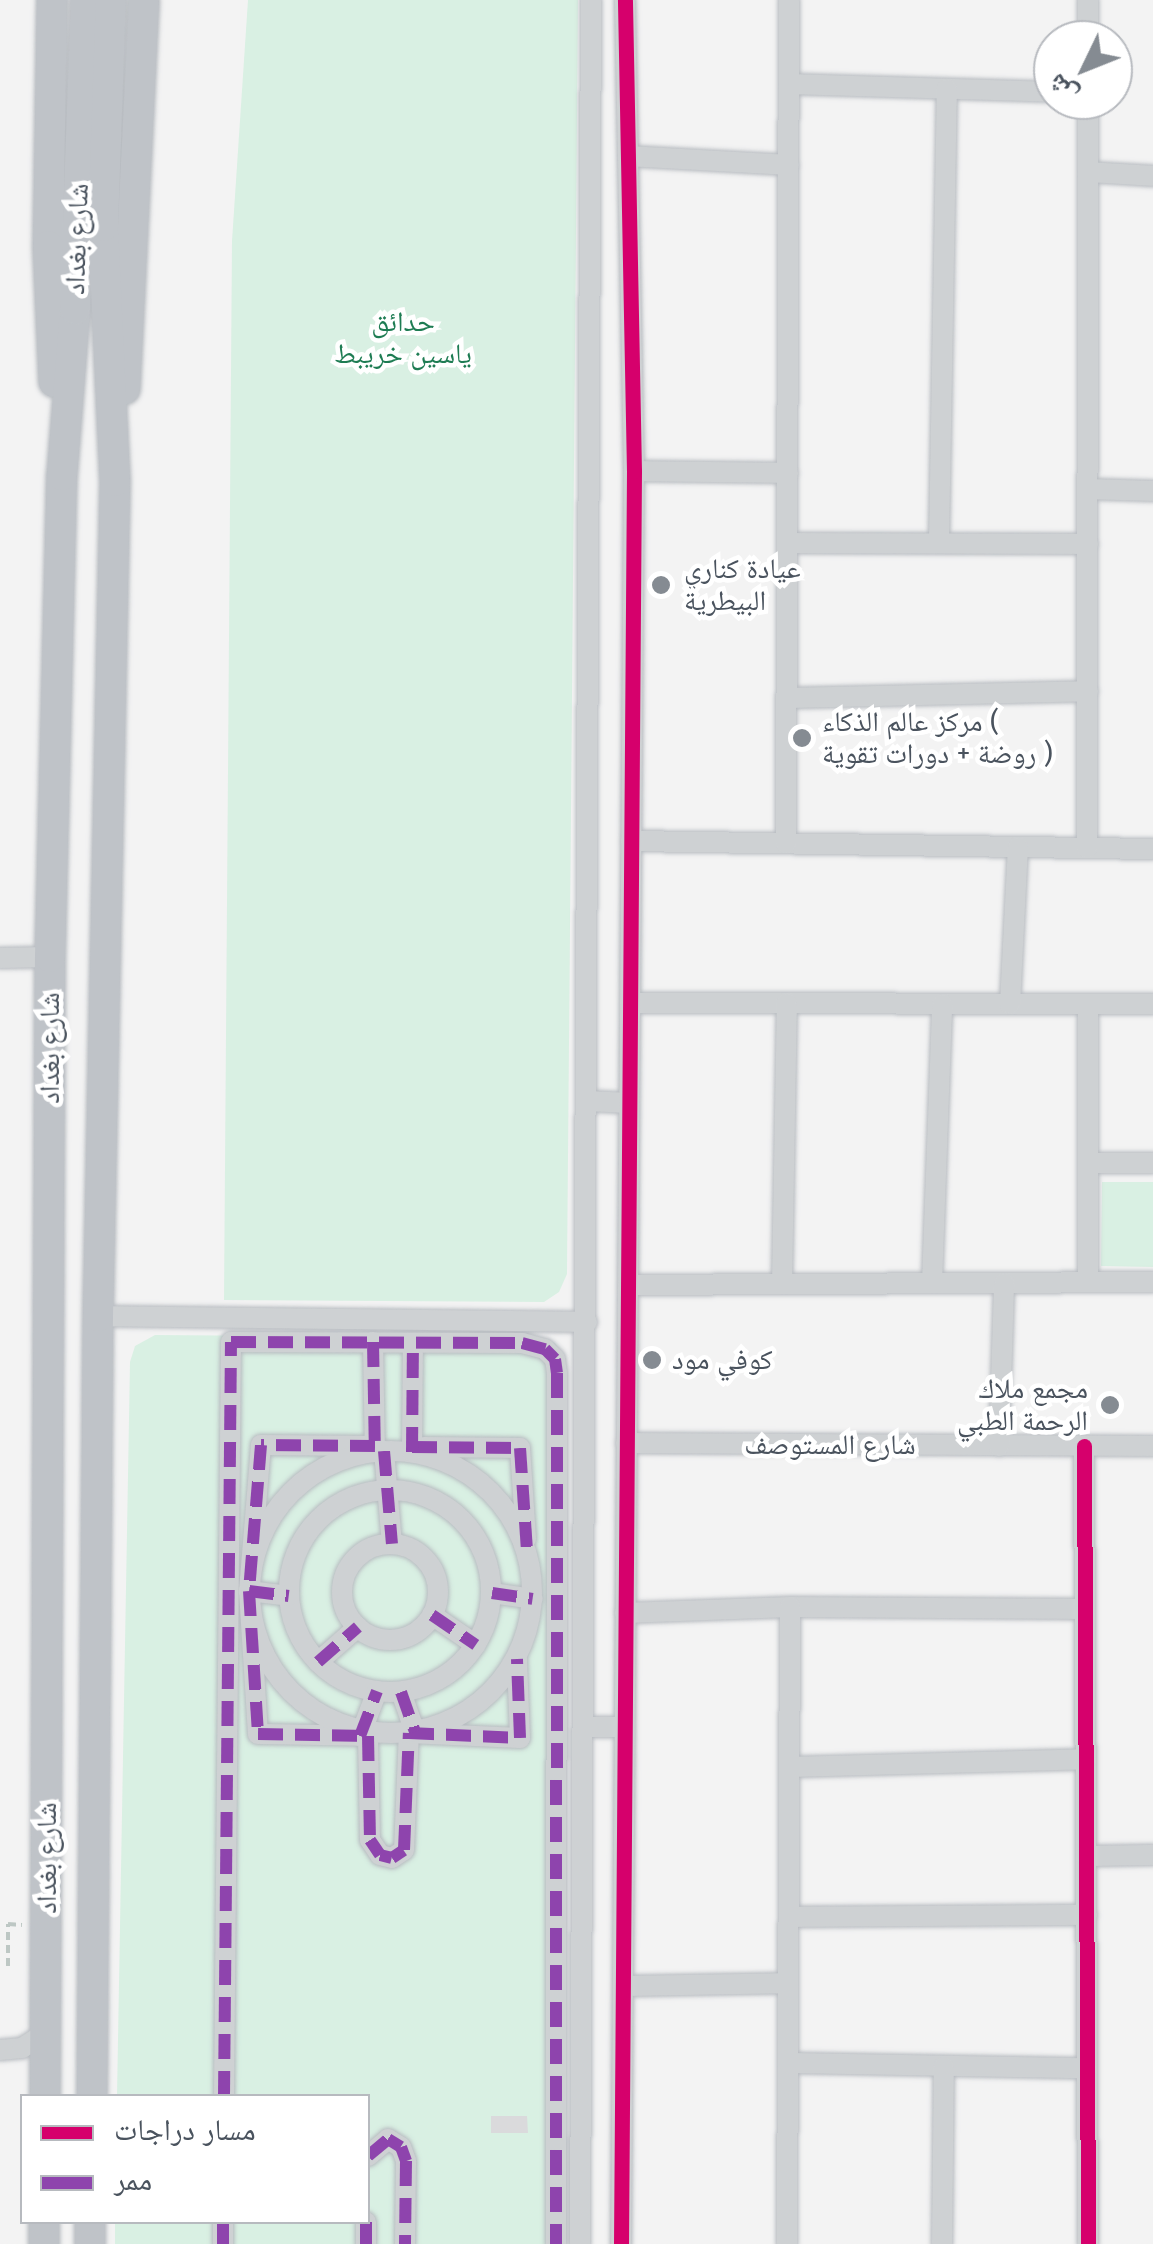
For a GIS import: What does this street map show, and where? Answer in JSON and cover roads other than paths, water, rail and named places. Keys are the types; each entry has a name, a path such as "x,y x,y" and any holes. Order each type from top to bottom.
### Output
{"highway":[{"path":"52,0 48,246 62,475"},
{"name":"شارع بغداد","path":"86,0 115,481 98,1316 92,2094"},
{"name":"شارع بغداد","path":"45,2086 50,957 62,475 92,137 111,0"},
{"path":"115,481 124,406 144,0"}],"street":[{"path":"786,843 789,0"},
{"path":"580,2244 591,1 625,1 634,471 621,2244"},
{"path":"789,84 1033,91"},
{"path":"940,541 947,89"},
{"path":"1087,848 1088,120"},
{"path":"628,156 789,165"},
{"path":"1088,172 1153,176"},
{"path":"634,471 788,473"},
{"path":"1088,490 1153,491"},
{"path":"787,543 1088,544"},
{"path":"787,698 1088,691"},
{"path":"631,841 1153,849"},
{"path":"1010,1004 1018,846"},
{"path":"0,958 50,957"},
{"path":"630,1003 1153,1004"},
{"path":"782,1284 788,1003"},
{"path":"932,1283 942,1004"},
{"path":"1088,1004 1088,1282"},
{"path":"588,1102 629,1103"},
{"path":"1088,1163 1153,1163"},
{"path":"628,1285 1153,1282"},
{"path":"999,1446 1004,1283"},
{"path":"98,1316 586,1322"},
{"path":"224,2094 231,1342 522,1343 546,1349 555,1359 557,1373 556,2244"},
{"path":"373,1342 378,1450 390,1490 392,1544"},
{"path":"412,1450 413,1343"},
{"name":"شارع المستوصف","path":"626,1444 1153,1446"},
{"path":"261,1445 378,1450 520,1448 533,1600 517,1658 520,1738 412,1733 258,1734 249,1591 261,1445"},
{"path":"1084,1446 1088,2244"},
{"path":"378,1450 339,1460 292,1490 260,1536 249,1591 259,1644 288,1689 331,1720 368,1736 370,1840 380,1856 392,1858 404,1850 412,1733 401,1692"},
{"path":"412,1450 441,1460 485,1486 503,1505 527,1551"},
{"path":"390,1490 431,1499 463,1521 484,1554 492,1593 490,1613 476,1645 446,1676 401,1692 351,1685 318,1662 296,1629 290,1596 297,1551 320,1518 353,1497 390,1490"},
{"path":"392,1544 418,1553 433,1570 438,1593 432,1615 417,1632 396,1640 372,1637 358,1627 343,1602 348,1568 364,1551 392,1544"},
{"path":"249,1591 290,1596"},
{"path":"492,1593 533,1600"},
{"path":"626,1613 790,1608 1085,1609"},
{"path":"787,2244 790,1608"},
{"path":"432,1615 476,1645"},
{"path":"318,1662 358,1627"},
{"path":"412,1733 460,1716 483,1701 517,1658"},
{"path":"360,1733 377,1691"},
{"path":"584,1726 624,1726"},
{"path":"790,1767 1086,1759"},
{"path":"1086,1856 1153,1856"},
{"path":"789,1917 1088,1915"},
{"path":"622,1986 788,1984"},
{"path":"0,2050 30,2045 46,2032"},
{"path":"0,2062 22,2063 45,2086"},
{"path":"788,2063 1087,2068"},
{"path":"942,2244 944,2067"},
{"path":"370,2153 375,2144 388,2139 401,2147 406,2161 406,2244"}],"place":[{"name":"عيادة كناري البيطرية","path":"661,585"},
{"name":"مركز عالم الذكاء ( روضة + دورات تقوية )","path":"802,738"},
{"name":"كوفي مود","path":"652,1360"},
{"name":"مجمع ملاك الرحمة الطبي","path":"1110,1405"}],"park label":[{"name":"حدائق ياسين خريبط","path":"403,338"}]}
